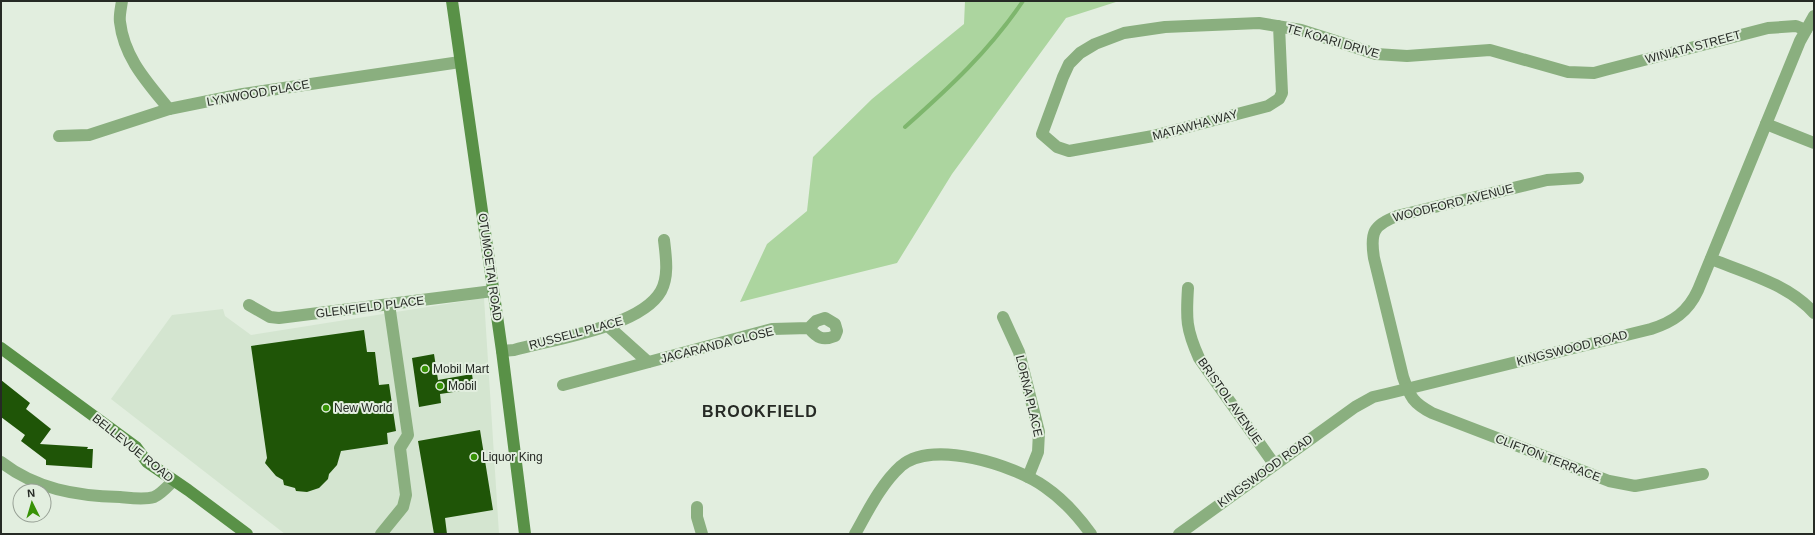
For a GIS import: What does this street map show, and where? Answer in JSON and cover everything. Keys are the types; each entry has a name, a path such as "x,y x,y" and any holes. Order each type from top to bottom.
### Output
{"main road":[{"name":"OTUMOETAI ROAD","path":"452,1 502,351 525,534"},
{"name":"BELLEVUE ROAD","path":"1,348 136,447 147,462 188,490 247,534"}],"street":[{"path":"122,1 120,22 129,55 142,77 169,109"},
{"name":"KINGSWOOD ROAD","path":"1179,534 1274,464 1366,400 1664,325 1681,314 1693,300 1806,30 1814,16"},
{"name":"TE KOARI DRIVE","path":"1042,134 1063,76 1070,64 1080,53 1095,44 1124,33 1165,27 1259,23 1301,30 1376,54 1407,56 1490,50 1568,72 1581,73"},
{"name":"MATAWHA WAY","path":"1042,134 1057,147 1069,151 1153,136 1268,106 1279,99 1282,93 1279,26"},
{"name":"WINIATA STREET","path":"1581,73 1605,70 1768,28 1796,26 1806,30"},
{"name":"LYNWOOD PLACE","path":"59,136 89,135 169,109 243,94 460,62"},
{"path":"1766,124 1814,143"},
{"name":"WOODFORD AVENUE","path":"1407,389 1374,258 1372,240 1375,230 1380,224 1398,216 1547,180 1578,178"},
{"name":"RUSSELL PLACE","path":"502,351 514,350 608,326 624,321 638,314 648,306 661,291 665,282 666,264 664,240"},
{"path":"1711,259 1778,286 1800,299 1814,312"},
{"name":"BRISTOL AVENUE","path":"1188,288 1186,321 1191,340 1199,358 1274,464"},
{"name":"GLENFIELD PLACE","path":"249,305 270,317 279,318 493,291"},
{"path":"381,534 403,507 406,495 400,448 408,435 389,304"},
{"name":"LORNA PLACE","path":"1003,317 1019,352 1039,432 1038,452 1028,477"},
{"name":"JACARANDA CLOSE","path":"608,326 648,362"},
{"name":"JACARANDA CLOSE","path":"563,385 772,329 809,328"},
{"name":"CLIFTON TERRACE","path":"1407,389 1411,399 1419,407 1432,413 1609,482 1634,486 1703,474"},
{"path":"855,534 881,490 901,466 922,456 940,454 961,456 998,466 1028,477 1044,486 1067,504 1092,534"},
{"path":"1,462 14,472 34,483 60,491 98,497 139,498 155,496 173,481"},
{"path":"697,506 697,517 702,534"}],"shaded area":[{"path":"484,298 499,534 285,534 111,399 172,315 223,309 225,316 251,335"}],"green space":[{"path":"965,1 1119,1 1066,18 952,174 897,263 740,302 767,244 807,211 813,157 872,99 964,24"}],"building":[{"name":"New World","path":"364,330 367,352 375,352 379,385 389,384 396,431 387,433 388,444 341,451 337,465 329,474 328,479 319,488 307,492 296,491 295,488 284,485 283,480 276,476 265,463 267,458 251,346"},
{"name":"Mobil Mart","path":"434,354 438,380 472,374 474,389 440,394 441,403 419,407 412,358"},
{"path":"1,380 30,403 26,409 51,429 40,444 88,447 87,449 93,449 92,468 46,465 46,460 21,441 25,435 1,417"},
{"path":"480,430 493,510 445,518 447,534 434,534 418,441"}],"waterway":[{"path":"905,127 938,97 983,52 1023,1"}],"place":[{"name":"Mobil Mart","path":"425,369"},
{"name":"Mobil","path":"440,386"},
{"name":"New World","path":"326,408"},
{"name":"Liquor King","path":"474,457"}],"district":[{"name":"BROOKFIELD","path":"760,411"}]}
